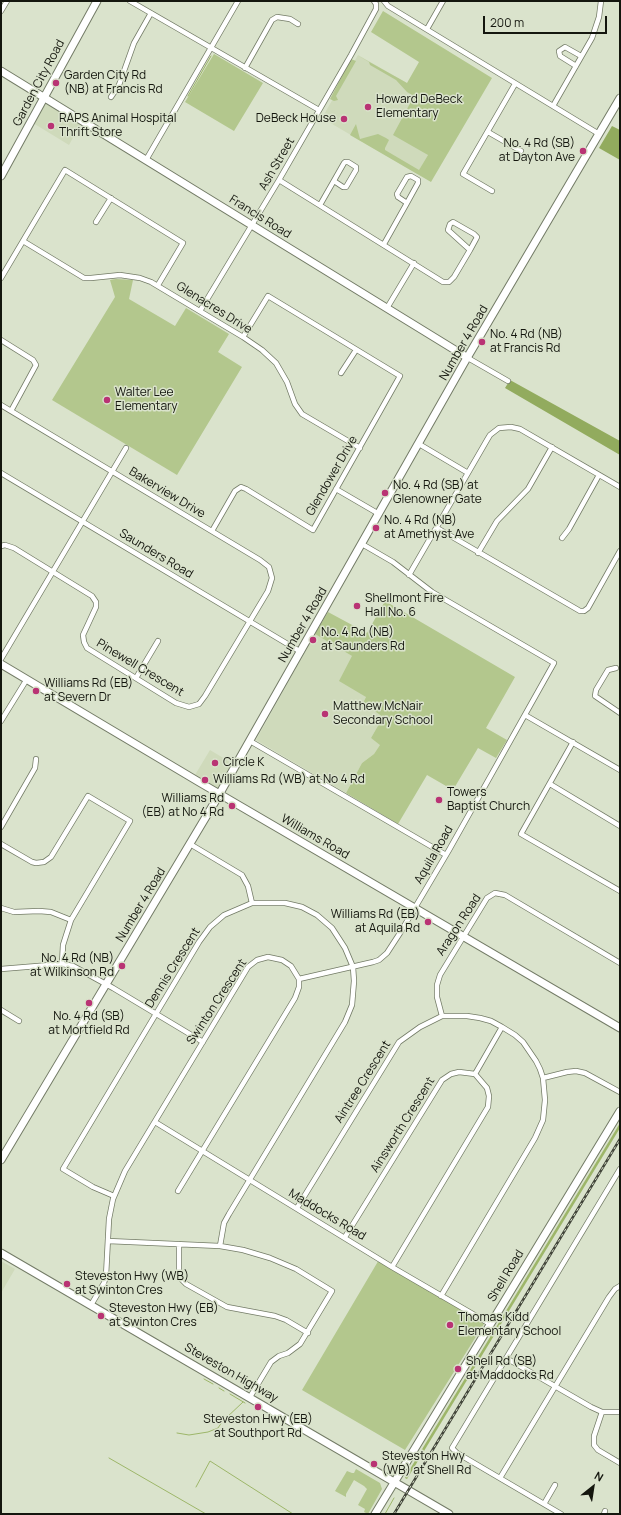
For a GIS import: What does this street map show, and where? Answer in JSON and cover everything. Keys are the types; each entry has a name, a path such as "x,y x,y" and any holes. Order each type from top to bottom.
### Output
{"street":[{"path":"1,12 7,1"},
{"name":"Garden City Road","path":"1,176 97,1"},
{"path":"130,1 319,110"},
{"path":"146,160 238,1"},
{"path":"384,1 388,6 599,134"},
{"path":"427,29 443,1"},
{"path":"553,106 592,38 601,1"},
{"name":"Ash Street","path":"200,311 252,226 319,110 376,9 375,2"},
{"path":"111,97 120,85 134,44 151,13"},
{"path":"245,68 272,20 277,17 290,19 298,24"},
{"path":"576,66 560,56 560,49 563,47 567,48 582,56"},
{"name":"Francis Road","path":"1,71 44,96 252,226 508,381"},
{"path":"492,191 463,174 515,84"},
{"name":"Number 4 Road","path":"1,1160 220,794 468,358 620,98"},
{"path":"488,132 521,151"},
{"path":"320,205 334,181 346,161 356,167 356,170 346,187 343,187 334,181"},
{"path":"1,278 65,170 183,243 158,285"},
{"path":"384,244 408,203 419,182 411,176 406,177 397,194 398,197 408,203"},
{"path":"279,180 443,282 449,282 454,277 470,250 476,236 457,223 453,222 449,226 448,230 470,250"},
{"path":"96,222 111,198"},
{"name":"Glenacres Drive","path":"23,241 84,278 114,275 128,276 140,278 158,285 243,337 262,350 276,363 287,382 295,404 302,414 360,448"},
{"path":"388,308 414,263"},
{"path":"243,337 268,296 356,350 342,373"},
{"path":"1,340 31,358 36,365 11,411"},
{"name":"Glendower Drive","path":"212,531 235,491 239,488 246,489 313,530 400,376 356,350"},
{"name":"Bakerview Drive","path":"1,406 260,560 270,570 272,578 270,588 250,622"},
{"path":"362,544 393,562 409,575 490,435 502,427 520,429 620,487"},
{"path":"419,444 468,473"},
{"path":"478,552 497,521 528,489 552,447"},
{"path":"1,659 126,448"},
{"name":"Saunders Road","path":"1,473 301,652"},
{"path":"562,538 569,529 599,475"},
{"path":"336,489 379,514"},
{"path":"437,528 582,612 588,608 620,552"},
{"name":"Pinewell Crescent","path":"1,546 5,545 14,548 92,596 96,602 95,610 83,635 87,648 182,705 189,707 195,706 202,701 250,622"},
{"name":"Aquila Road","path":"299,978 373,962 383,956 400,934 554,663 436,595 409,575"},
{"path":"136,678 158,641"},
{"name":"Williams Road","path":"1,664 620,1028"},
{"path":"616,668 608,670 596,690 595,696 620,712"},
{"path":"1,721 27,679"},
{"path":"525,715 620,770"},
{"path":"250,741 446,855"},
{"path":"573,742 521,834 620,891"},
{"path":"1,827 35,768 36,758"},
{"path":"550,784 620,826"},
{"path":"1,844 32,862 44,862 51,857 88,796 130,821 71,920 63,945 62,964"},
{"path":"190,844 242,875 248,886 252,903"},
{"name":"Aragon Road","path":"442,1016 437,997 437,985 440,975 487,898 495,893 505,895 620,963"},
{"name":"Dennis Crescent","path":"114,1196 93,1187 63,1169 199,942 210,927 224,915 252,903 272,902 302,907 317,915 332,928 349,957 353,967 354,981 352,1005 345,1022 224,1223 220,1246"},
{"path":"1,908 14,912 50,912 71,920"},
{"name":"Swinton Crescent","path":"91,1304 104,1283 106,1276 109,1219 114,1196 125,1171 248,967 257,960 268,957 282,960 291,966 299,978"},
{"path":"1,969 62,964 79,968 203,1042"},
{"path":"178,1192 295,998 299,987 299,978"},
{"path":"1,1010 19,1021"},
{"name":"Aintree Crescent","path":"297,1208 399,1042 420,1027 442,1016 467,1016 480,1018 491,1021 502,1027 515,1035 529,1050 536,1061 542,1078 545,1104 543,1120 540,1129 441,1296"},
{"path":"392,1267 488,1107 489,1096 487,1088 475,1074 502,1027"},
{"path":"542,1078 576,1071 586,1073 620,1092"},
{"name":"Ainsworth Crescent","path":"345,1237 442,1080 448,1075 459,1072 475,1074"},
{"name":"Shell Road","path":"375,1514 620,1111"},
{"name":"Maddocks Road","path":"155,1122 392,1267 490,1324"},
{"path":"561,1514 452,1449 620,1170"},
{"path":"108,1241 220,1246 243,1250 270,1258 296,1269 332,1291 308,1333 295,1348 271,1362 250,1397"},
{"path":"179,1244 179,1273 181,1279 186,1284 226,1307 241,1311 275,1316 308,1333"},
{"name":"Steveston Highway","path":"1,1253 91,1304 449,1514"},
{"path":"500,1478 609,1298 615,1289 620,1286"},
{"path":"506,1358 591,1407 602,1412 620,1412"},
{"path":"602,1412 594,1436 594,1445 602,1453 620,1463"},
{"path":"544,1504 555,1485"}],"shaded area":[{"path":"383,11 492,78 431,182 350,135 356,124 360,139 378,134 386,138 389,140 385,150 419,170 428,155 393,135 414,96 407,92 396,80 370,65 369,62 357,55 407,83 419,62 371,32"},
{"path":"214,54 263,83 234,131 185,102"},
{"name":"Howard DeBeck Elementary","path":"358,55 407,83 415,96 428,155 417,174 322,118"},
{"path":"351,59 356,61 336,96 338,100 334,101 330,99"},
{"path":"46,103 81,123 69,145 33,123"},
{"path":"612,126 620,130 620,160 599,148"},
{"path":"110,280 133,280 129,299 175,326 186,308 229,334 218,352 242,367 177,475 52,400 115,297"},
{"path":"510,380 620,441 620,455 505,388"},
{"path":"385,601 515,677 486,728 507,740 496,758 478,748 453,790 427,775 398,824 346,793 362,763 374,754 380,745 371,738 383,717 363,703 366,697 339,681 352,656 315,634 328,612 367,633"},
{"name":"Matthew McNair Secondary School","path":"315,634 352,656 366,697 363,703 383,717 371,738 381,744 374,754 362,763 346,793 256,740"},
{"path":"210,750 235,765 220,790 195,775"},
{"path":"620,1123 620,1128 407,1479 405,1478 407,1474"},
{"path":"380,1258 487,1319 405,1450 302,1390"},
{"path":"1,1261 15,1269 1,1293"},
{"path":"356,1469 380,1483 382,1489 368,1514 364,1512 365,1509 358,1505 367,1489 364,1486 354,1480 346,1494 346,1497 335,1491 347,1471 354,1473"}],"waterway":[{"path":"188,96 211,56"},
{"path":"204,1379 213,1384"},
{"path":"219,1388 224,1391"},
{"path":"230,1394 245,1403"},
{"path":"224,1420 243,1402"},
{"path":"177,1433 189,1435 208,1432 218,1428 222,1422"},
{"path":"109,1458 206,1514"},
{"path":"196,1487 210,1461 293,1514"},
{"path":"385,1514 394,1498"}],"railway":[{"path":"394,1514 620,1139"}],"place":[{"name":"Garden City Rd (NB) at Francis Rd","path":"56,83"},
{"name":"Howard DeBeck Elementary","path":"368,107"},
{"name":"DeBeck House","path":"344,119"},
{"name":"RAPS Animal Hospital Thrift Store","path":"51,126"},
{"name":"No. 4 Rd (SB) at Dayton Ave","path":"583,151"},
{"name":"No. 4 Rd (NB) at Francis Rd","path":"482,342"},
{"name":"Walter Lee Elementary","path":"107,400"},
{"name":"No. 4 Rd (SB) at Glenowner Gate","path":"385,493"},
{"name":"No. 4 Rd (NB) at Amethyst Ave","path":"376,528"},
{"name":"Shellmont Fire Hall No. 6","path":"357,606"},
{"name":"No. 4 Rd (NB) at Saunders Rd","path":"313,640"},
{"name":"Williams Rd (EB) at Severn Dr","path":"36,691"},
{"name":"Matthew McNair Secondary School","path":"325,714"},
{"name":"Circle K","path":"215,763"},
{"name":"Williams Rd (WB) at No 4 Rd","path":"205,780"},
{"name":"Towers Baptist Church","path":"439,800"},
{"name":"Williams Rd (EB) at No 4 Rd","path":"232,806"},
{"name":"Williams Rd (EB) at Aquila Rd","path":"428,922"},
{"name":"No. 4 Rd (NB) at Wilkinson Rd","path":"122,966"},
{"name":"No. 4 Rd (SB) at Mortfield Rd","path":"89,1003"},
{"name":"Steveston Hwy (WB) at Swinton Cres","path":"67,1284"},
{"name":"Steveston Hwy (EB) at Swinton Cres","path":"101,1316"},
{"name":"Thomas Kidd Elementary School","path":"450,1325"},
{"name":"Shell Rd (SB) at Maddocks Rd","path":"458,1369"},
{"name":"Steveston Hwy (EB) at Southport Rd","path":"258,1407"},
{"name":"Steveston Hwy (WB) at Shell Rd","path":"374,1464"}]}
